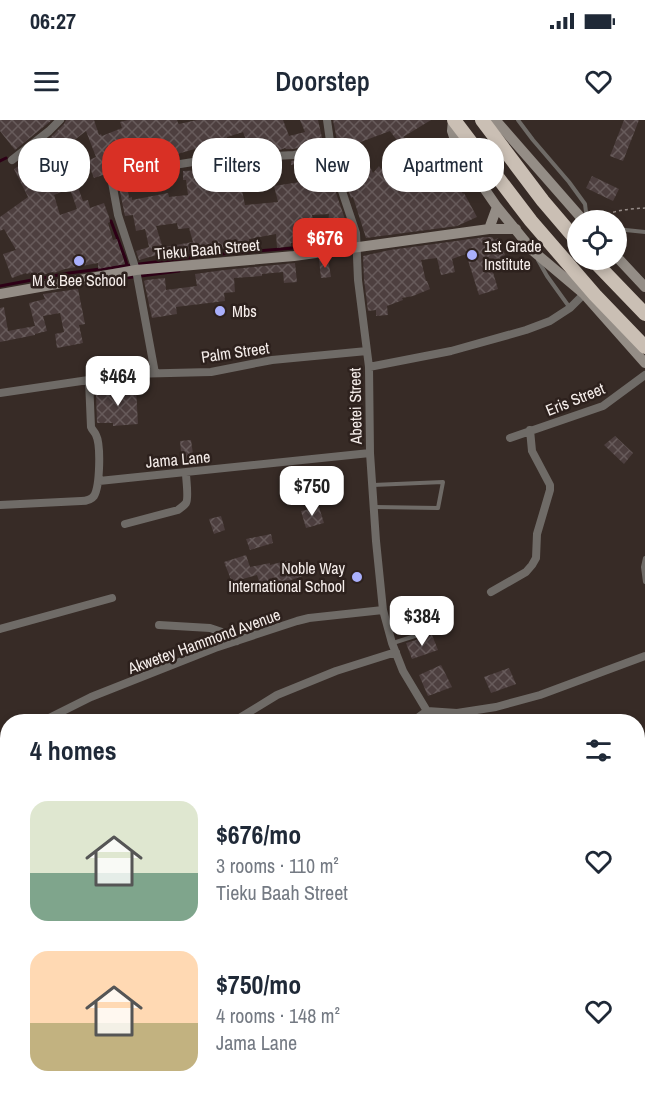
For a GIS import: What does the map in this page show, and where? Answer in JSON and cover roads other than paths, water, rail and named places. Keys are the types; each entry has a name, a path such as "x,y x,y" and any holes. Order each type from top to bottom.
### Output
{"highway":[{"path":"454,120 531,221 595,295 645,347"},
{"path":"482,120 567,229"},
{"path":"603,270 645,314"}],"street":[{"path":"12,160 60,120"},
{"name":"Abetei Street","path":"327,120 330,138"},
{"path":"454,120 452,132 459,152 497,207 534,251 584,294 645,363"},
{"path":"493,120 576,210"},
{"path":"155,373 136,270 118,215 113,177 117,174 212,159 294,155"},
{"name":"Abetei Street","path":"342,192 356,233 358,279 369,367 370,453 383,610 403,671 427,711"},
{"path":"489,229 497,207"},
{"name":"Tieku Baah Street","path":"0,294 136,270 294,256 489,229 516,229"},
{"path":"627,268 645,287"},
{"path":"369,367 451,351 526,330 550,321 570,308 584,294"},
{"name":"Palm Street","path":"0,393 129,374 211,372 272,360 367,351"},
{"name":"Eris Street","path":"510,438 603,406 645,375"},
{"path":"0,505 88,501 94,497 99,481 100,447 91,427 89,380"},
{"path":"492,592 526,572 536,558 537,534 550,485 532,451 530,430"},
{"name":"Jama Lane","path":"99,481 370,453"},
{"path":"125,524 182,507 187,499 186,473"},
{"path":"0,629 112,598"},
{"name":"Akwetey Hammond Avenue","path":"57,714 91,697 215,648 303,619 383,610"},
{"path":"159,625 210,628 237,641"},
{"path":"246,714 277,695 336,670 396,652"},
{"path":"469,714 540,695 645,656"},
{"path":"423,714 427,711 442,714"}],"lane":[{"path":"518,120 585,204 585,210"},
{"path":"627,230 645,232"},
{"path":"534,251 547,276 570,308"},
{"path":"372,485 443,482 438,508 374,507"},
{"path":"645,558 643,567 645,582"},
{"path":"392,643 440,628"}],"waterway":[{"path":"0,161 6,158"},
{"path":"111,221 127,265"},
{"path":"0,286 69,273 210,255 343,244"},
{"path":"102,281 179,271"}],"place":[{"name":"1st Grade Institute","path":"472,255"},
{"name":"M & Bee School","path":"79,261"},
{"name":"Mbs","path":"220,311"},
{"name":"Noble Way International School","path":"357,577"}]}
